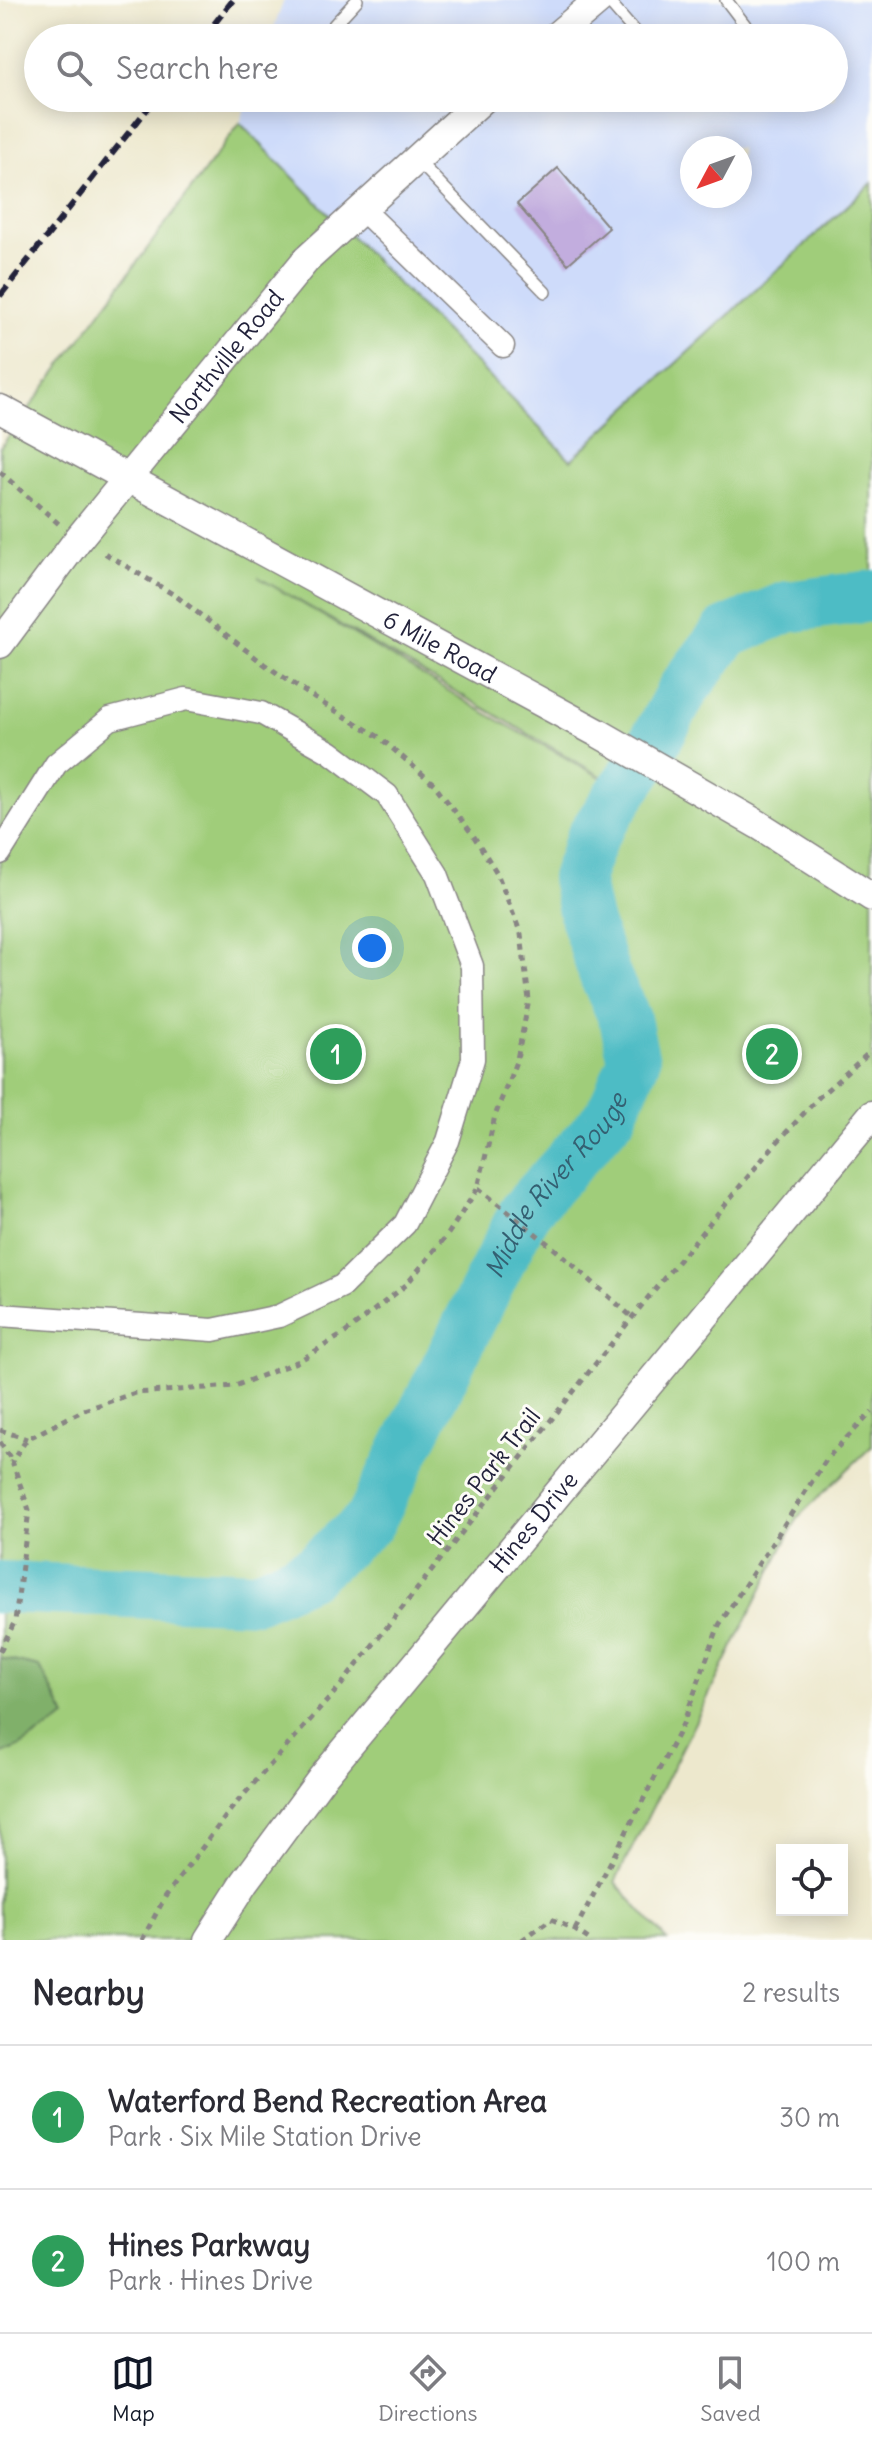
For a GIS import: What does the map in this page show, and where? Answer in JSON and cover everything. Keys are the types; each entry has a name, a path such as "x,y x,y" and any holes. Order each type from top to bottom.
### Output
{"street":[{"path":"571,24 599,0"},
{"name":"Northville Road","path":"0,644 79,538 306,260 469,112"},
{"path":"362,209 503,346"},
{"name":"6 Mile Road","path":"0,409 600,734 813,858 872,897"},
{"path":"0,853 56,764 110,719 186,699 261,713 330,752 387,795 437,874 472,966 473,1059 448,1141 405,1224 342,1286 279,1316 213,1330 0,1315"},
{"name":"Hines Drive","path":"208,1940 245,1882 321,1779 872,1115"}],"lane":[{"path":"335,24 357,0"},
{"path":"607,0 628,24"},
{"path":"726,0 744,24"},
{"path":"417,160 545,292"}],"path":[{"path":"0,472 50,517 79,538"},
{"name":"Hines Park Trail","path":"142,1940 165,1897 232,1808 342,1684 632,1317 770,1150 818,1098 872,1050"},
{"path":"12,1461 27,1439 84,1410 135,1393 235,1386 299,1361 345,1333 406,1285 448,1234 478,1188 556,1250 632,1317"},
{"path":"575,1930 683,1724 719,1625 828,1457 872,1412"},
{"path":"0,1430 27,1439"},
{"path":"0,1442 12,1461 29,1510 15,1621 0,1651"},
{"path":"522,1940 551,1919 590,1940"}],"shaded area":[{"path":"284,0 872,0 872,183 571,460 240,123 244,112 848,112 848,24 275,24"}],"green space":[{"path":"240,123 571,460 872,183 872,1446 798,1517 615,1882 667,1940 0,1940 0,448","holes":["258,577 608,780 487,714"]},
{"path":"0,1658 40,1667 66,1717 19,1747 0,1755"}],"building":[{"path":"558,168 609,228 568,264 517,204"}],"waterway":[{"name":"Middle River Rouge","path":"0,1587 256,1597 311,1572 369,1522 525,1211 611,1115 634,1061 625,1019 605,976 586,920 577,878 593,835 648,754 684,688 726,633 787,607 872,596"}],"railway":[{"path":"214,24 233,0"},
{"path":"0,296 145,112"}],"place":[{"name":"Waterford Bend Recreation Area","path":"336,1054"},
{"name":"Hines Parkway","path":"772,1054"}]}
